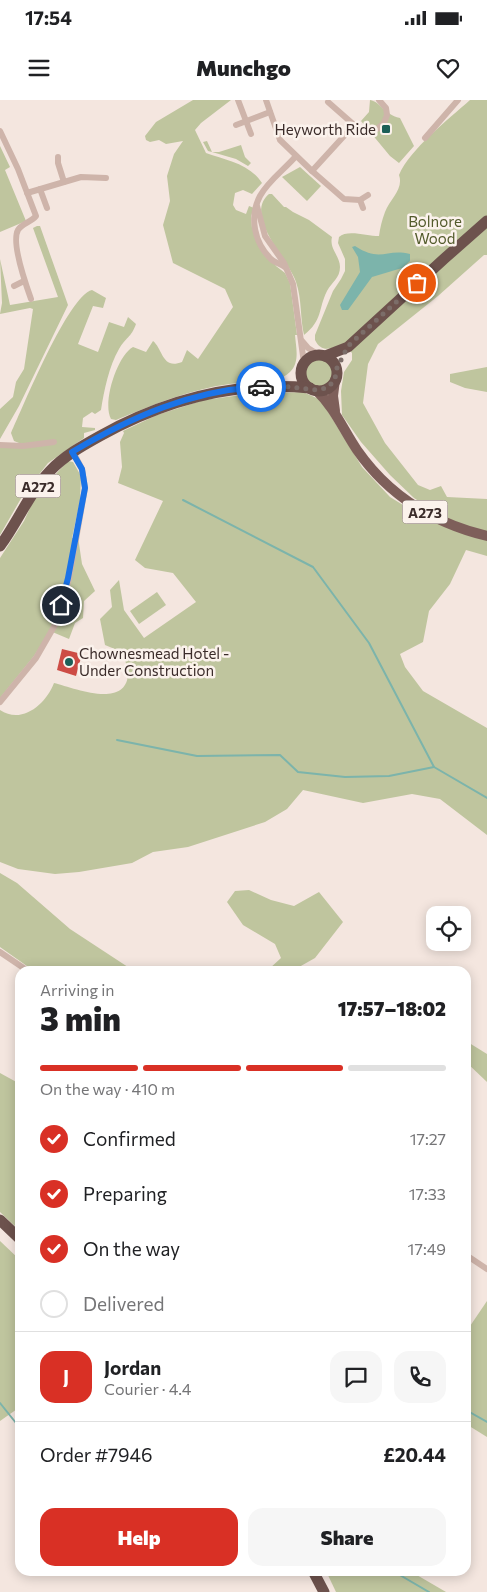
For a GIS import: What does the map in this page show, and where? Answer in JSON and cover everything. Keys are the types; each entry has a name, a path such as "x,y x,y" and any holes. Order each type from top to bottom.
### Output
{"highway":[{"path":"281,386 296,375 308,358 348,346 487,221"},
{"path":"303,365 302,380 313,389 327,388 336,375 348,346"},
{"path":"322,355 332,361 336,375"},
{"name":"A272","path":"0,546 40,483 50,471 72,452 140,416 194,397 233,389 281,386 313,389"},
{"path":"0,1220 15,1234"},
{"path":"316,1576 324,1592"}],"main road":[{"name":"A273","path":"336,375 334,396 336,414"},
{"name":"A273","path":"313,389 326,400 357,450 391,488 408,502 443,523 461,530 487,536"}],"street":[{"path":"238,100 251,134"},
{"path":"266,100 280,140 312,171 341,197 349,200 360,200 368,195"},
{"path":"328,102 361,131 369,133 384,123 387,115 386,108 379,100"},
{"path":"425,138 458,100"},
{"path":"236,125 270,112"},
{"path":"312,171 354,125"},
{"path":"0,131 28,192 36,216 18,228 16,233 24,281 31,299"},
{"path":"296,156 260,196 254,226 259,243 272,259 285,267 293,284 302,341 303,365"},
{"path":"58,158 64,182"},
{"path":"28,192 81,177 106,178"},
{"path":"40,188 47,208"},
{"path":"360,200 363,208"},
{"path":"14,286 24,281"},
{"path":"302,341 308,348 322,355"},
{"path":"0,445 23,446 54,442"},
{"path":"0,702 36,658 55,626 68,578 85,488 82,469 72,452"},
{"path":"0,952 21,966"},
{"path":"471,1258 487,1269"}],"green space":[{"path":"193,100 231,100 201,123 195,130 206,153 244,167 251,171 262,183 252,194 243,190 235,193 233,205 236,210 246,214 249,206 254,208 251,216 252,228 276,266 285,273 290,283 297,335 295,335 297,355 295,364 290,372 278,379 215,386 172,398 116,420 111,419 108,402 110,392 117,370 127,352 133,347 146,352 153,341 170,363 182,362 187,350 198,359 233,307 225,289 173,263 163,225 170,201 167,176 174,154 183,141 166,144 159,140 150,142 146,140 145,136 156,122"},
{"path":"370,100 377,103 390,114 400,118 414,146 399,163 390,156 361,121 369,112"},
{"name":"Bolnore Wood","path":"470,100 487,100 487,255 484,255 438,296 378,344 368,364 363,403 385,443 418,485 430,490 441,486 447,497 487,499 487,556 466,550 450,584 429,611 423,642 400,654 405,667 423,691 487,728 487,835 440,799 412,794 363,803 303,790 287,809 265,822 188,847 153,852 132,863 55,874 18,869 0,862 0,710 8,714 25,714 39,705 54,683 97,694 109,694 118,691 125,685 128,672 122,652 105,645 100,619 112,607 110,590 119,580 124,610 144,638 196,602 173,573 145,568 135,560 163,501 118,483 122,467 120,442 123,431 157,415 204,400 249,394 303,392 321,400 362,467 390,497 416,513 434,511 414,498 390,475 361,442 342,415 341,391 344,372 352,360 352,353 344,344 328,349 321,347 315,340 315,335 333,291 345,271 345,259 338,243 339,237 347,233 379,236 387,207 400,185 399,175 404,165 431,135"},
{"path":"207,141 212,152 208,151 203,142"},
{"path":"241,145 245,157 251,163 248,166 236,159 212,152 219,152"},
{"path":"0,146 10,167 5,170 26,221 0,232"},
{"path":"300,167 321,186 307,201 282,177"},
{"path":"269,194 272,194 284,207 309,220 332,237 332,245 340,263 339,274 324,297 317,319 310,330 304,335 296,282 270,238 261,214 262,203"},
{"path":"40,226 68,305 19,406 0,439 0,409 13,397 16,382 24,369 33,309 0,314 2,303 0,259 10,305 58,297 33,228"},
{"path":"92,290 106,298 103,308 93,306 78,344 98,352 109,322 124,327 128,317 136,324 112,363 101,410 95,414 92,412 83,418 82,427 95,428 95,430 84,433 84,438 48,463 23,495 0,535 0,447 19,443 14,441 11,433 47,354 71,311 82,297"},
{"path":"319,359 329,363 333,373 329,383 319,387 309,383 305,373 309,363"},
{"path":"487,367 487,392 465,388 450,382 450,374"},
{"path":"68,461 73,462 81,476 80,501 72,538 78,537 82,564 95,591 84,601 83,618 75,623 69,639 50,631 34,656 0,698 0,558 24,521 36,495"},
{"path":"157,592 166,605 139,624 130,611"},
{"path":"0,873 17,883 70,929 126,966 27,966 0,947"},
{"path":"249,890 271,900 294,906 319,892 343,922 315,958 301,966 272,966 281,958 275,944 243,925 227,902 235,891"},
{"path":"471,1044 487,1054 487,1082 471,1067"},
{"path":"0,1073 15,1081 15,1226 0,1212"},
{"path":"0,1241 15,1255 15,1410 0,1421"},
{"path":"487,1301 487,1437 471,1427 471,1325"},
{"path":"328,1576 419,1576 446,1592 336,1592"}],"water":[{"path":"355,246 371,254 410,254 410,261 402,268 372,277 348,310 342,310 340,305 360,272 358,257 352,247"}],"building":[{"name":"Chownesmead Hotel - Under Construction","path":"62,649 82,654 76,676 57,670"}],"waterway":[{"path":"183,500 313,567 369,643 434,767 487,798"},
{"path":"117,740 197,756 280,755 298,772 345,777 389,776 434,767"},
{"path":"0,1403 15,1422"},
{"path":"471,1413 487,1422"},
{"path":"402,1576 429,1592"}],"way so far":[{"path":"261,387 281,386 322,390 332,385 340,360 348,346 417,283"}],"place":[{"name":"Heyworth Ride","path":"386,129"},
{"name":"Chownesmead Hotel - Under Construction","path":"69,662"}],"route":[{"path":"61,605 85,488 80,463 72,452 112,429 152,410 214,392 261,387"}]}
